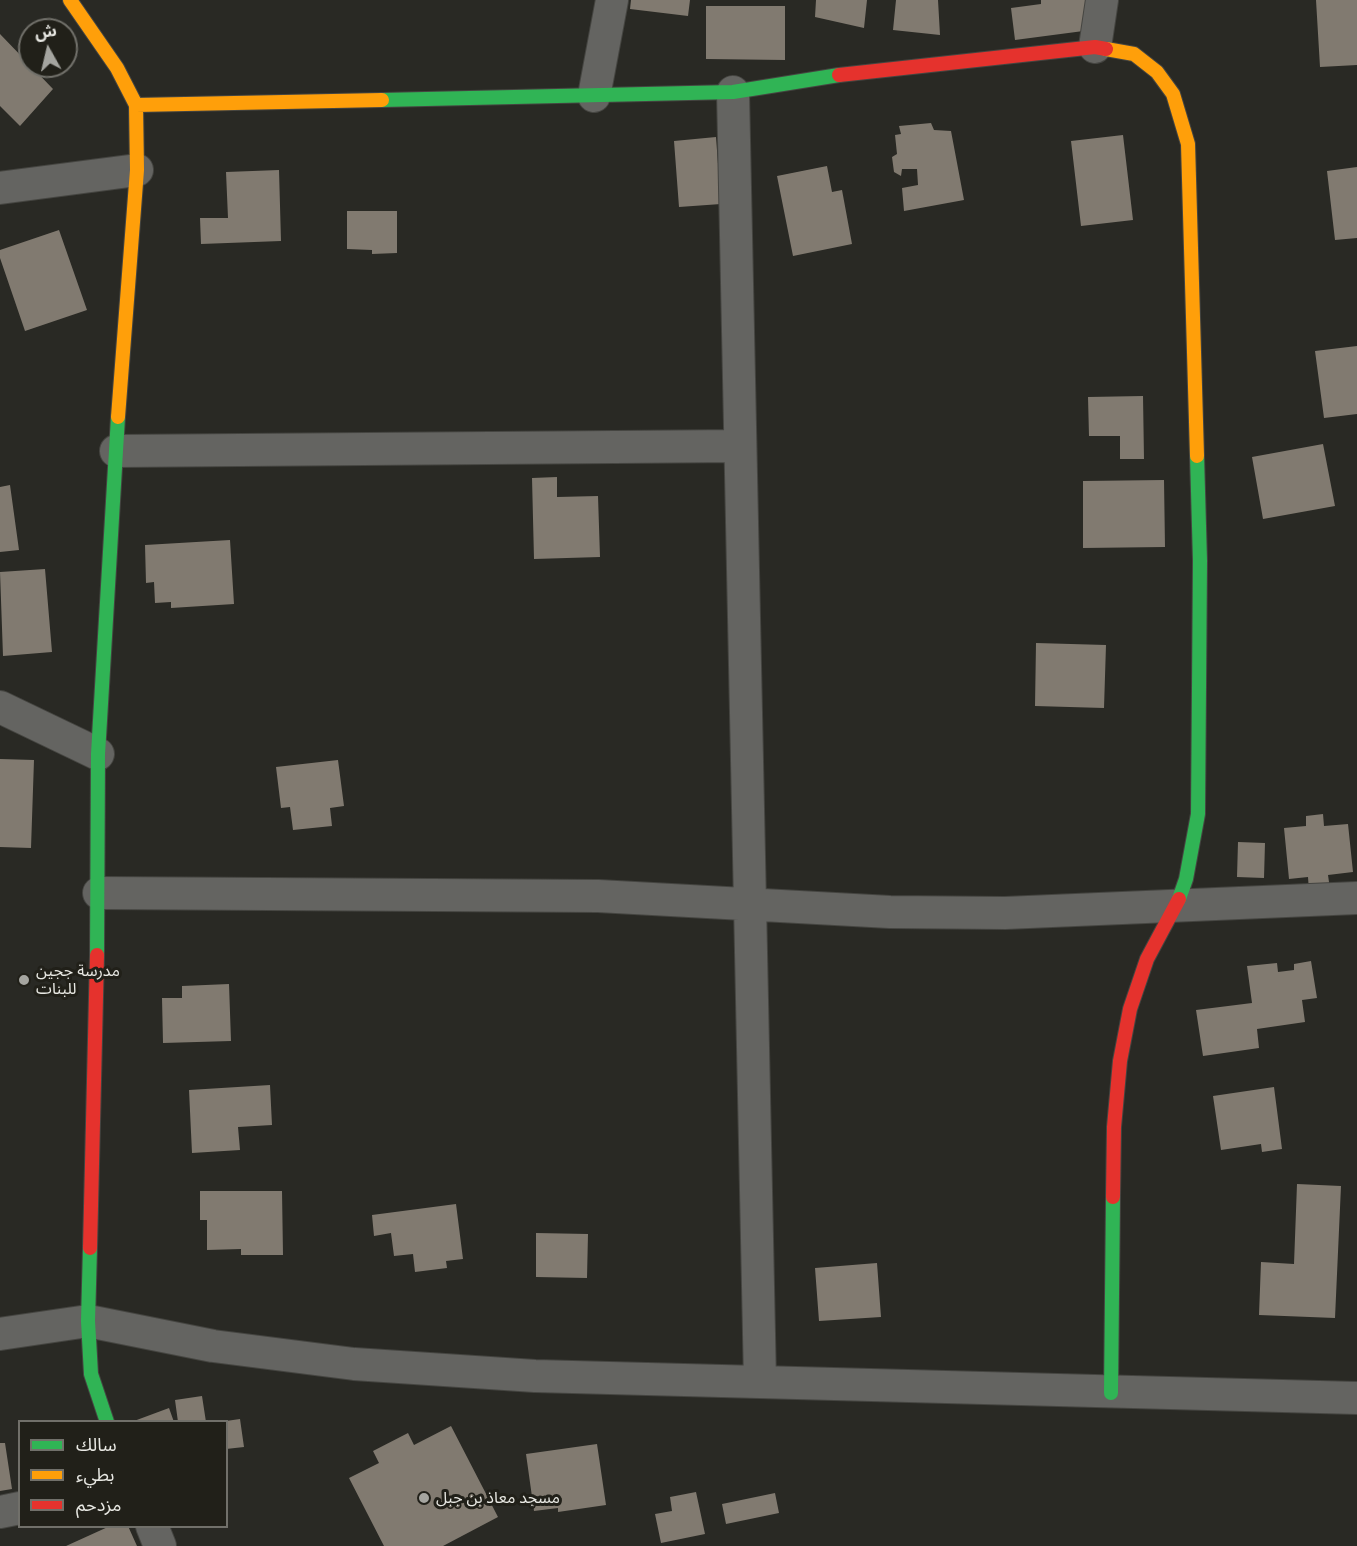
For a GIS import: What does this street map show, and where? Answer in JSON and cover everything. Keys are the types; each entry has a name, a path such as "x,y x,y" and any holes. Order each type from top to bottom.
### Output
{"street":[{"path":"70,0 117,68 136,105 137,170 104,617 98,754 99,893 88,1321 91,1374 107,1420"},
{"path":"594,96 612,0"},
{"path":"1095,47 1102,0"},
{"path":"136,105 733,92 854,74 1095,47 1134,54 1157,72 1173,94 1188,144 1200,561 1200,757 1198,814 1192,858 1176,906 1147,959 1130,1009 1120,1061 1114,1128 1111,1393"},
{"path":"733,92 748,904 760,1381"},
{"path":"0,188 137,170"},
{"path":"116,451 739,446"},
{"path":"0,707 98,754"},
{"path":"99,893 598,896 890,912 1005,913 1357,898"},
{"path":"0,1334 88,1321 213,1346 354,1364 535,1376 1357,1398"},
{"path":"0,1512 18,1508"},
{"path":"152,1528 160,1546"}],"building":[{"path":"631,0 690,0 688,16 630,9"},
{"path":"816,0 867,0 864,28 815,17"},
{"path":"896,0 938,0 940,35 893,30"},
{"path":"1041,0 1087,0 1091,30 1015,40 1011,8 1041,4"},
{"path":"1316,0 1357,0 1357,65 1320,67"},
{"path":"706,6 785,6 785,60 706,59"},
{"path":"0,34 18,53 18,78 42,78 53,89 20,126 0,106"},
{"path":"931,123 934,130 951,131 964,200 904,211 902,188 918,185 917,169 902,169 901,176 894,172 892,157 897,154 895,135 901,134 899,126"},
{"path":"1123,135 1133,220 1081,226 1071,141"},
{"path":"716,137 721,204 679,207 674,141"},
{"path":"827,166 832,192 842,190 852,244 793,256 777,176"},
{"path":"1357,167 1357,238 1335,240 1327,171"},
{"path":"279,170 281,241 201,244 200,218 228,218 226,172"},
{"path":"347,211 397,211 397,253 372,254 372,250 347,249"},
{"path":"59,230 87,310 25,331 0,258 0,250"},
{"path":"1357,346 1357,414 1324,418 1315,351"},
{"path":"1143,396 1144,459 1120,459 1120,436 1089,436 1088,397"},
{"path":"1323,444 1335,506 1263,519 1252,457"},
{"path":"557,477 557,497 598,496 600,557 534,559 532,478"},
{"path":"1164,480 1165,547 1083,548 1083,481"},
{"path":"10,485 19,550 0,552 0,487"},
{"path":"230,540 234,604 171,608 171,602 155,603 154,582 146,583 145,545"},
{"path":"45,569 52,652 3,656 0,572"},
{"path":"1036,643 1106,645 1104,708 1035,706"},
{"path":"0,759 34,760 31,848 0,847"},
{"path":"338,760 344,806 330,808 332,826 293,830 290,807 281,808 276,767"},
{"path":"1323,814 1324,826 1348,824 1353,872 1328,875 1330,889 1309,891 1308,877 1289,879 1284,828 1306,826 1306,816"},
{"path":"1238,842 1265,843 1264,878 1237,877"},
{"path":"1311,961 1317,998 1302,1000 1305,1022 1257,1029 1259,1048 1203,1056 1196,1010 1252,1003 1247,966 1277,963 1278,972 1294,970 1294,964"},
{"path":"229,984 231,1041 163,1043 162,998 182,998 182,986"},
{"path":"270,1085 272,1125 238,1127 240,1150 192,1153 189,1090"},
{"path":"1274,1087 1282,1149 1262,1152 1261,1144 1221,1150 1213,1096"},
{"path":"1297,1184 1341,1186 1335,1318 1259,1315 1261,1262 1294,1264"},
{"path":"200,1191 282,1191 283,1255 241,1255 241,1249 207,1250 207,1220 200,1220"},
{"path":"456,1204 463,1259 446,1261 447,1268 415,1272 413,1254 394,1256 391,1233 374,1236 372,1215"},
{"path":"536,1233 588,1234 587,1278 536,1277"},
{"path":"877,1263 881,1317 819,1321 815,1268"},
{"path":"202,1396 206,1420 178,1420 175,1400"},
{"path":"169,1408 173,1420 137,1420"},
{"path":"240,1419 244,1447 228,1449 228,1421"},
{"name":"مسجد معاذ بن جبل","path":"451,1426 498,1517 443,1546 384,1546 349,1478 379,1463 373,1451 408,1433 414,1445"},
{"path":"0,1443 5,1443 12,1489 0,1491"},
{"path":"597,1444 606,1505 558,1512 558,1508 534,1511 526,1454"},
{"path":"696,1492 705,1534 661,1543 655,1514 672,1511 670,1497"},
{"path":"775,1493 779,1513 726,1524 722,1504"},
{"path":"106,1528 129,1528 137,1546 66,1546"}],"traffic: fast":[{"path":"382,100 733,92 839,75"},
{"path":"97,955 98,754 118,417"},
{"path":"1179,899 1186,879 1198,814 1200,561 1197,456"},
{"path":"1111,1393 1113,1197"},
{"path":"90,1248 88,1321 91,1374 106,1420"}],"traffic: slow":[{"path":"70,0 117,68 136,105 137,170 118,417"},
{"path":"1106,49 1134,54 1157,72 1173,94 1188,144 1197,456"},
{"path":"136,105 382,100"}],"traffic: jam":[{"path":"839,75 1095,47 1106,49"},
{"path":"1113,1197 1114,1127 1120,1061 1130,1009 1147,959 1179,899"},
{"path":"90,1248 97,955"}],"place":[{"name":"مدرسة ججين للبنات","path":"24,980"},
{"name":"مسجد معاذ بن جبل","path":"424,1498"}]}
